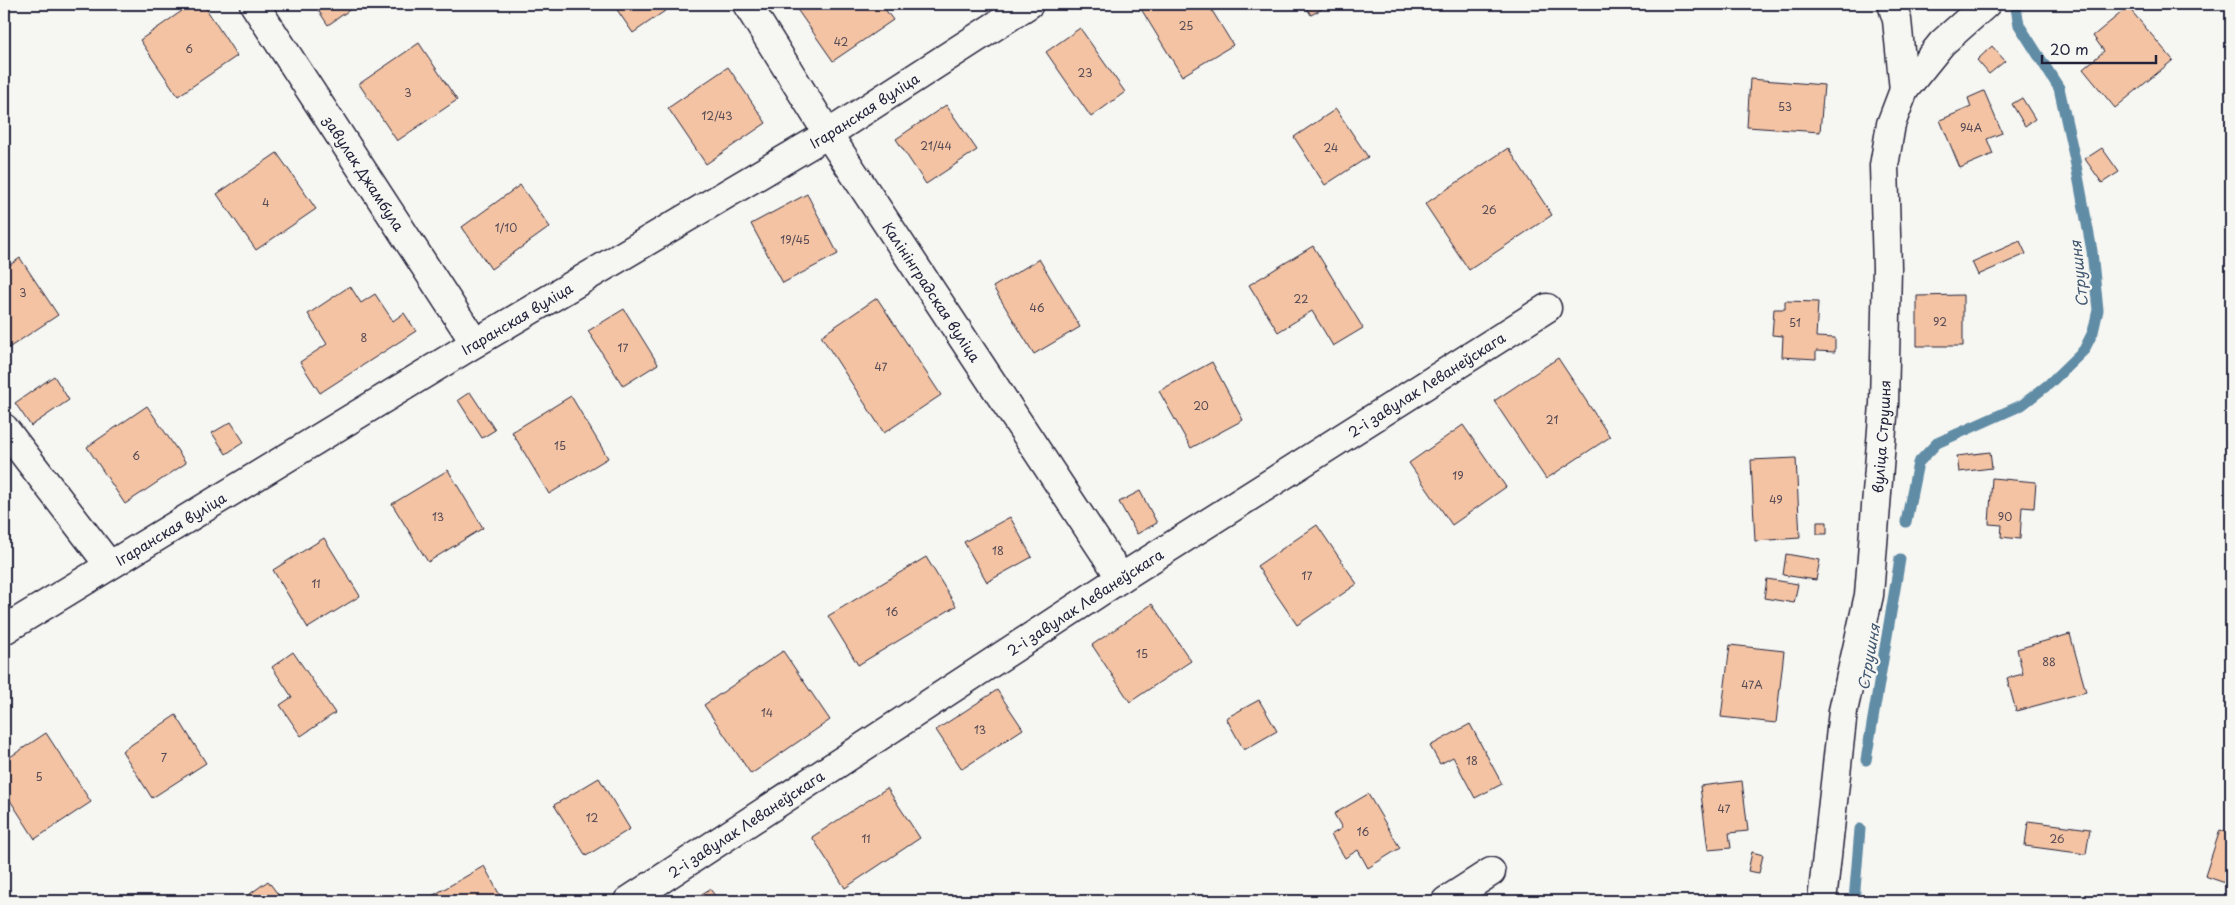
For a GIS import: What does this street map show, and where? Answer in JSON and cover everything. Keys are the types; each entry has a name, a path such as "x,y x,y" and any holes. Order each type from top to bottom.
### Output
{"street":[{"name":"завулак Джамбула","path":"254,4 475,343"},
{"name":"Калінінградская вуліца","path":"747,4 828,134 1122,578"},
{"name":"Ігаранская вуліца","path":"4,630 475,343 828,134 1029,4"},
{"path":"1892,4 1897,20 1904,90"},
{"name":"вуліца Струшня","path":"1822,901 1844,711 1869,595 1884,404 1887,268 1884,166 1891,124 1904,90 1942,43 1986,4"},
{"name":"2-і завулак Леванеўскага","path":"628,901 1122,578 1547,308"},
{"path":"4,428 109,565"},
{"path":"1446,901 1491,872"}],"building":[{"path":"192,4 203,4 237,56 178,96 140,40"},
{"path":"314,4 358,4 328,25"},
{"path":"613,4 675,4 633,33"},
{"path":"881,4 893,20 833,61 794,5"},
{"path":"1138,4 1208,4 1233,45 1182,76"},
{"path":"1304,4 1331,4 1311,15"},
{"path":"2128,7 2173,60 2115,108 2083,69 2104,51 2093,36"},
{"path":"1080,28 1125,92 1091,117 1046,52"},
{"path":"419,43 457,100 397,141 359,84"},
{"path":"1992,46 2005,61 1989,74 1977,60"},
{"path":"728,67 766,123 706,164 668,108"},
{"path":"1750,79 1824,85 1820,132 1747,127"},
{"path":"1984,91 2002,133 1987,139 1993,154 1960,168 1940,120 1971,107 1968,98"},
{"path":"2022,98 2035,119 2025,126 2012,104"},
{"path":"946,105 977,150 926,184 896,139"},
{"path":"1336,109 1368,157 1325,185 1294,137"},
{"path":"1508,148 1552,215 1469,270 1425,204"},
{"path":"2102,148 2119,172 2102,183 2085,159"},
{"path":"277,153 316,209 256,250 217,194"},
{"path":"520,185 550,227 491,269 462,227"},
{"path":"807,194 838,254 783,283 751,224"},
{"path":"2020,241 2026,254 1978,275 1972,262"},
{"path":"1313,246 1363,328 1333,346 1312,311 1278,332 1249,285"},
{"path":"20,258 58,315 4,351 4,269"},
{"path":"1039,259 1080,327 1034,354 993,287"},
{"path":"350,286 361,303 375,294 393,321 404,313 416,331 320,393 300,362 327,344 308,314"},
{"path":"1963,295 1963,346 1917,346 1917,296"},
{"path":"877,298 941,395 884,433 821,336"},
{"path":"1785,301 1818,302 1816,337 1835,338 1835,352 1816,351 1816,359 1782,357 1783,336 1772,335 1774,309 1785,309"},
{"path":"624,309 658,364 623,386 588,331"},
{"path":"1558,358 1610,437 1546,479 1494,401"},
{"path":"1212,362 1243,420 1191,448 1159,391"},
{"path":"54,376 69,400 31,426 15,403"},
{"path":"470,392 495,430 482,438 458,400"},
{"path":"571,396 608,458 549,494 512,432"},
{"path":"147,406 186,463 125,504 87,447"},
{"path":"231,422 244,442 226,454 212,433"},
{"path":"1463,425 1506,487 1452,525 1409,463"},
{"path":"1990,452 1992,468 1959,472 1957,456"},
{"path":"1796,458 1800,538 1755,541 1751,460"},
{"path":"448,470 483,528 428,562 392,504"},
{"path":"1992,478 2036,482 2034,508 2022,507 2020,539 2001,537 2002,525 1989,524"},
{"path":"1140,491 1157,523 1137,534 1119,502"},
{"path":"1010,517 1032,557 987,582 964,542"},
{"path":"1817,522 1827,522 1827,534 1817,534"},
{"path":"1317,525 1357,584 1297,625 1257,566"},
{"path":"324,538 360,596 308,628 273,570"},
{"path":"1786,554 1820,560 1816,580 1783,575"},
{"path":"926,557 956,606 858,665 828,616"},
{"path":"1767,579 1798,584 1794,603 1764,598"},
{"path":"1152,604 1191,661 1130,702 1092,645"},
{"path":"2070,634 2086,692 2016,711 2007,678 2023,674 2017,649"},
{"path":"1730,645 1784,651 1776,723 1721,717"},
{"path":"783,651 830,720 751,774 704,705"},
{"path":"293,652 335,713 301,736 280,705 292,697 272,667"},
{"path":"997,690 1023,729 962,769 936,730"},
{"path":"1259,700 1277,731 1244,750 1226,718"},
{"path":"176,715 206,763 152,798 122,751"},
{"path":"1470,724 1502,784 1475,798 1453,757 1440,764 1430,746"},
{"path":"46,733 91,802 35,839 4,791 4,761"},
{"path":"599,778 630,829 586,856 554,805"},
{"path":"1742,781 1748,831 1729,833 1731,848 1708,850 1700,786"},
{"path":"887,788 920,838 845,888 812,837"},
{"path":"1368,794 1400,848 1368,868 1358,850 1345,858 1331,835 1342,828 1334,814"},
{"path":"2028,821 2090,829 2086,854 2025,846"},
{"path":"2220,830 2231,834 2231,885 2205,876"},
{"path":"1752,852 1763,855 1759,873 1748,871"},
{"path":"484,866 503,901 425,900"},
{"path":"268,881 283,901 240,901"},
{"path":"710,889 719,901 690,901"},
{"path":"1236,893 1240,901 1222,901"}],"waterway":[{"name":"Струшня","path":"1906,522 1918,463 1937,443 2022,405 2049,384 2084,350 2093,332 2098,310 2092,251 2059,88 2019,25 2016,8 2018,4"},
{"name":"Струшня","path":"1866,760 1900,559"},
{"name":"Струшня","path":"1854,901 1860,829"}]}
